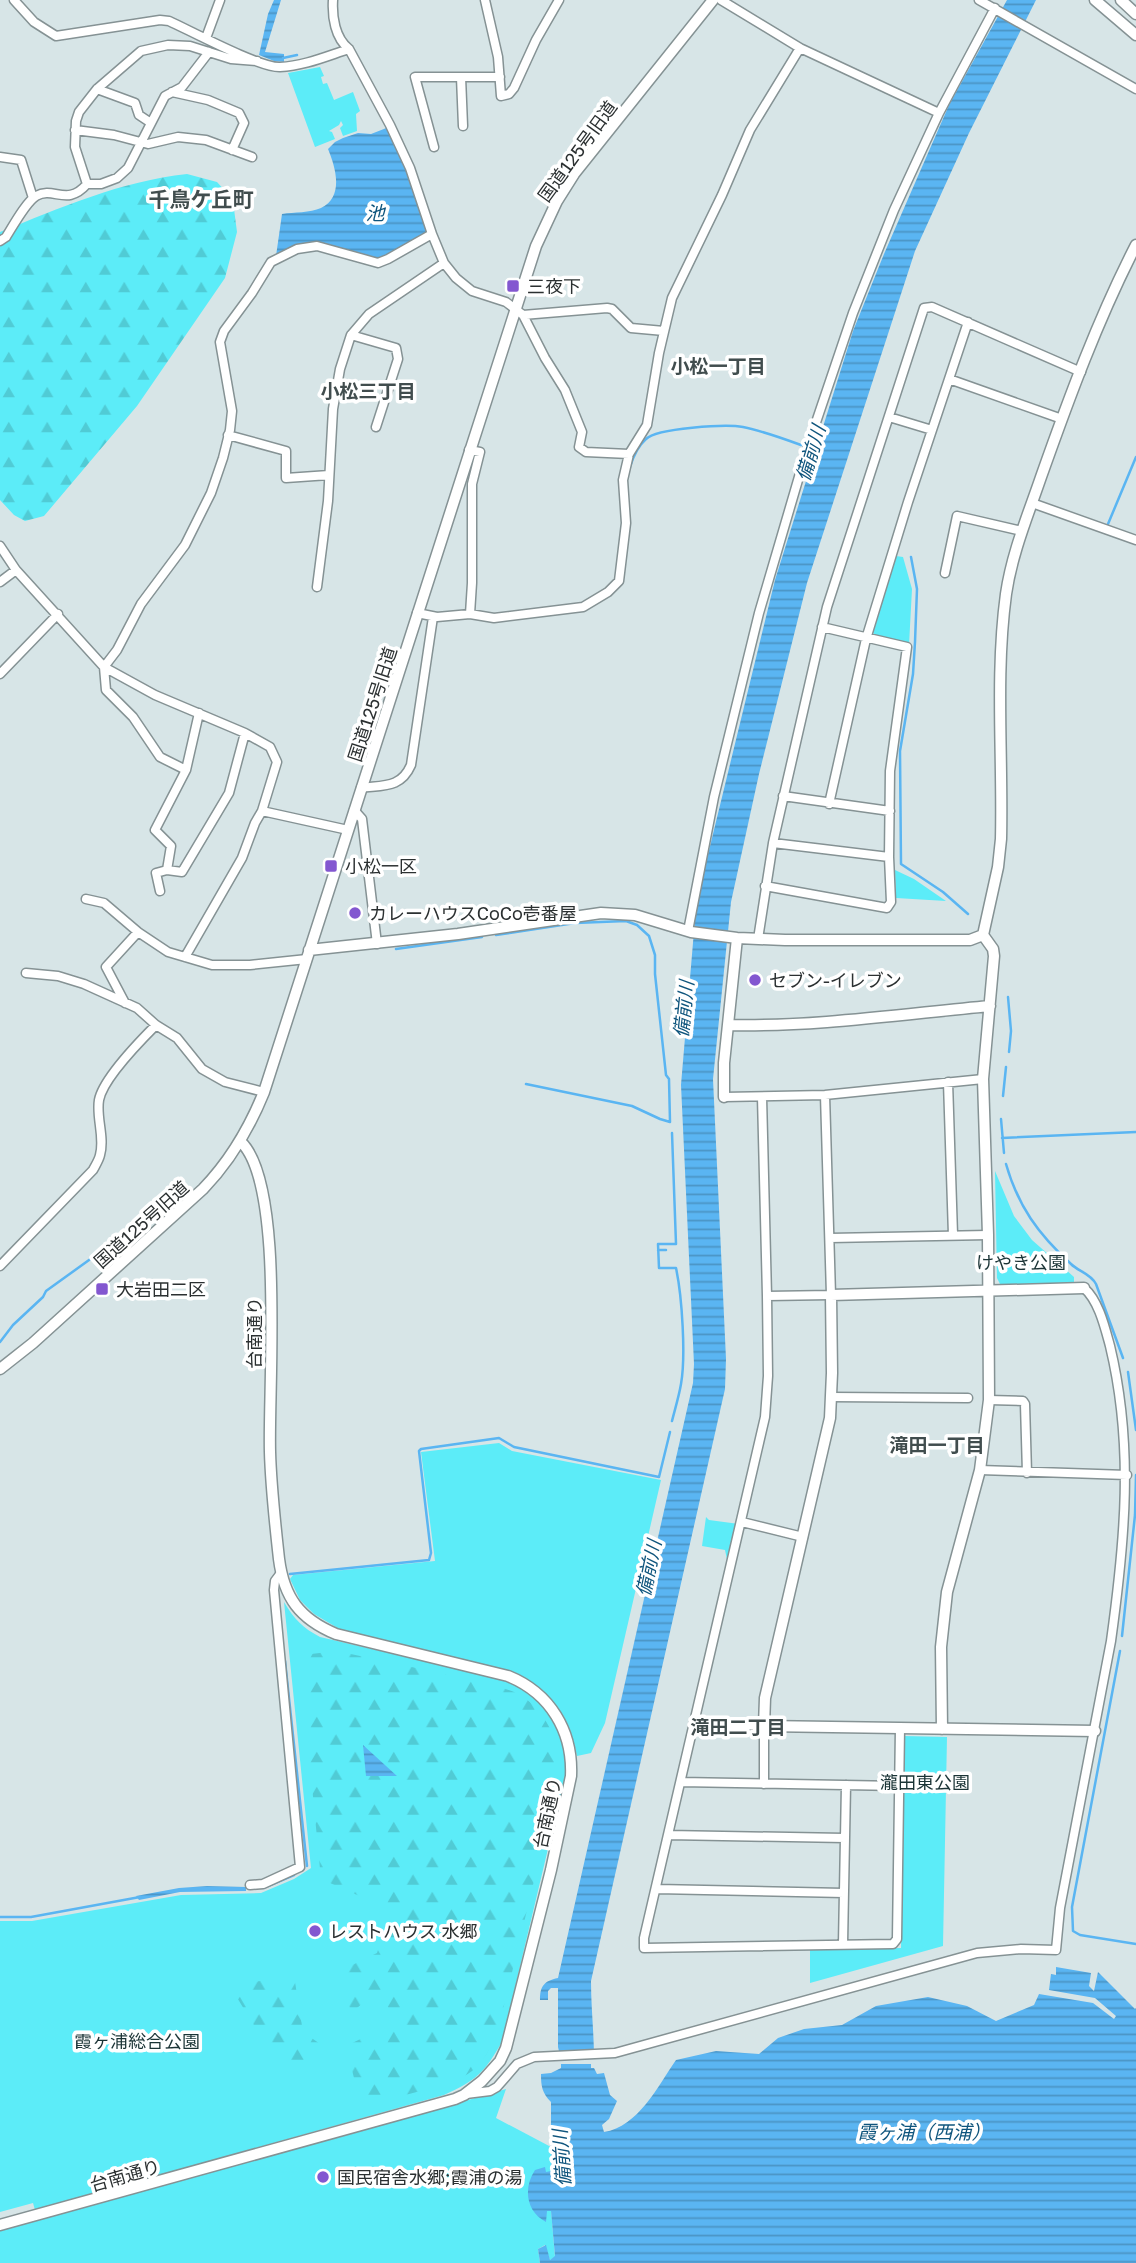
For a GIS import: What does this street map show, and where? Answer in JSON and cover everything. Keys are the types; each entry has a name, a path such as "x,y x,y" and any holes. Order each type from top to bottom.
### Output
{"street":[{"path":"14,0 34,22 56,36 160,20 169,21 257,61 277,67 299,64 349,49"},
{"path":"206,38 220,0"},
{"path":"333,0 336,29 390,125 410,168 444,263 456,278 472,291 498,298 519,312 565,390 582,432 579,447 586,452 629,454"},
{"path":"485,0 498,57 501,96 509,94 514,88 536,40 559,0"},
{"path":"979,0 1136,89"},
{"path":"1095,0 1136,35"},
{"path":"1121,0 1136,14"},
{"path":"713,1 800,48 939,113"},
{"name":"国道125号旧道","path":"0,1369 33,1343 193,1198 220,1171 252,1121 264,1092 468,450 519,312 536,246 564,189 713,1"},
{"path":"690,931 714,797 766,587 808,446 858,301 894,210 939,113 997,10"},
{"path":"88,184 75,147 79,112 97,89 141,51 167,45 190,46 231,59 257,61"},
{"path":"417,613 433,617 470,614 494,618 583,607 608,592 620,581 626,523 623,480 629,454 648,425 659,353 672,298 750,130 800,48"},
{"path":"0,241 6,237 33,198 42,193 66,196 80,193 88,184 101,184 117,178 128,168 165,96 183,87 209,52"},
{"path":"434,147 415,77 500,77"},
{"path":"461,77 463,126"},
{"path":"97,89 135,103 139,115 151,123"},
{"path":"172,92 208,100 239,113 244,123 232,150"},
{"path":"75,130 114,135 148,144 178,137 206,141 252,157"},
{"path":"0,156 21,160 33,198"},
{"path":"186,770 160,757 132,717 106,690 104,667 117,650 141,604 185,545 211,493 232,411 220,342 223,331 253,293 271,262 297,249 317,246 378,263 432,234"},
{"path":"942,1729 941,1647 947,1592 980,1470 989,1400 983,1079 994,956 993,949 983,935 998,867 1001,839 1002,625 1007,591 1022,531 1101,320 1136,245"},
{"path":"317,587 333,409 340,369 351,335 369,314 444,263"},
{"path":"758,939 773,843 822,627 925,308 932,307 1081,372"},
{"path":"519,312 607,308 612,309 631,328 664,331"},
{"path":"829,804 866,639 968,322"},
{"path":"351,335 396,348 398,359 376,427"},
{"path":"949,379 1062,419"},
{"path":"889,417 932,430"},
{"path":"228,435 286,451 286,478 329,475"},
{"path":"468,450 480,452 472,484 470,614"},
{"path":"1032,503 1136,540"},
{"path":"945,573 957,516 1022,531"},
{"path":"0,546 16,570 104,667 155,695 245,733 270,747 277,762 262,811 255,822 242,858 185,957"},
{"path":"0,582 16,570"},
{"path":"0,674 58,614"},
{"path":"361,788 398,783 406,776 411,765 433,617"},
{"path":"765,886 887,908 891,902 890,771 907,647 822,627"},
{"path":"167,870 171,846 155,830 186,770 199,713"},
{"path":"160,891 156,873 167,870 182,872 229,793 245,733"},
{"path":"783,796 890,811"},
{"path":"354,810 362,818 377,943"},
{"path":"262,811 348,830"},
{"path":"773,843 889,857"},
{"path":"86,900 104,903 167,952 212,964 250,965 377,943 601,913 635,915 690,931 758,939 970,940 983,935"},
{"path":"125,1003 106,967 138,932"},
{"path":"734,937 723,1097 825,1095 983,1079"},
{"path":"26,973 71,980 137,1008 156,1025 177,1038 202,1069 225,1082 264,1092"},
{"path":"728,1025 813,1024 990,1006"},
{"path":"0,1266 93,1170 100,1155 102,1138 98,1105 100,1096 135,1047 156,1025"},
{"path":"948,1082 953,1235"},
{"path":"764,1784 765,1698 827,1432 831,1397 830,1238 825,1095"},
{"path":"762,1097 767,1400 742,1522 644,1938 645,1948 894,1944 897,1939 900,1728"},
{"name":"台南通り","path":"0,2225 351,2129 464,2095 490,2073 506,2048 551,1870 572,1763 567,1736 545,1700 518,1680 493,1672 336,1634 302,1614 288,1594 281,1573 270,1451 268,1232 264,1199 257,1175 248,1150 241,1142"},
{"path":"830,1238 988,1235"},
{"path":"464,2095 497,2088 510,2071 524,2060 555,2055 615,2053 977,1953 1021,1949 1056,1951 1060,1908 1095,1731 1117,1600 1126,1475 1124,1425 1115,1367 1099,1313 1090,1293 1084,1288 767,1296"},
{"path":"831,1397 968,1398"},
{"path":"989,1400 1023,1401 1025,1404 1027,1473"},
{"path":"980,1470 1126,1475"},
{"path":"742,1522 803,1537"},
{"path":"250,1885 263,1884 300,1867 274,1590 275,1581 281,1573"},
{"path":"694,1723 1095,1731"},
{"path":"681,1782 899,1786"},
{"path":"843,1944 845,1785"},
{"path":"668,1835 845,1838"},
{"path":"657,1889 844,1894"}],"green space":[{"path":"320,67 324,76 321,77 323,84 327,83 334,100 353,92 360,111 356,114 357,131 343,136 341,121 329,131 335,139 315,147 288,73"},
{"path":"187,174 217,182 227,193 234,209 237,232 225,278 137,406 44,516 25,521 14,515 0,500 0,232 115,189"},
{"path":"896,556 903,557 912,589 909,645 875,637 873,632"},
{"path":"895,870 914,879 946,901 896,898"},
{"name":"けやき公園","path":"995,1171 1014,1216 1032,1240 1074,1277 1074,1284 1001,1286 997,1278"},
{"path":"499,1443 512,1451 661,1480 605,1723 591,1753 577,1756 569,1727 556,1704 524,1678 510,1671 341,1630 314,1614 300,1600 290,1579 293,1575 435,1561 421,1452"},
{"path":"706,1517 709,1520 739,1524 728,1564 725,1550 702,1546"},
{"name":"霞ヶ浦総合公園","path":"284,1602 299,1623 320,1637 505,1680 542,1705 556,1726 567,1769 502,2042 479,2074 444,2095 35,2210 33,2203 0,2212 0,1921 32,1921 181,1895 261,1893 294,1879 311,1868"},
{"path":"337,1651 515,1692 543,1716 553,1736 558,1758 558,1781 501,2018 490,2048 476,2068 455,2081 361,2106 346,2046 379,2030 391,2011 376,1992 351,2013 340,1971 377,1953 391,1910 321,1879 302,1683 311,1654"},
{"name":"瀧田東公園","path":"904,1736 947,1737 943,1946 810,1983 810,1949 901,1948"},
{"path":"288,1979 295,1982 303,2032 323,2046 322,2059 299,2073 288,2072 269,2050 233,1991 251,1982"},
{"path":"506,2089 496,2118 551,2147 551,2210 555,2257 550,2260 545,2245 538,2249 540,2263 0,2263 0,2227 348,2135"}],"water":[{"path":"274,0 281,0 265,52 284,54 284,62 259,55 268,14"},
{"path":"1007,0 1036,0 969,133 915,251 807,583 759,774 731,902 713,1079 726,1359 725,1389 591,1981 594,2059 561,2060 558,2047 558,1988 548,1991 548,2000 540,2000 541,1991 546,1983 558,1978 693,1383 681,1085 695,919 702,879 775,580 853,331 949,105"},
{"name":"池","path":"389,127 408,168 429,233 378,261 317,243 276,256 282,214 317,210 333,197 336,182 328,149 343,138 358,133 371,134"},
{"path":"363,1745 397,1776 366,1776"},
{"path":"246,1887 246,1891 180,1892 139,1900 136,1896 179,1888"},
{"name":"霞ヶ浦（西浦）","path":"1056,1967 1091,1973 1089,1986 1094,1991 1098,1972 1136,2008 1136,2263 540,2263 538,2249 546,2245 550,2260 555,2256 551,2211 547,2211 546,2222 534,2212 528,2199 529,2184 535,2170 545,2167 546,2172 551,2171 551,2102 543,2089 541,2074 561,2068 561,2064 591,2064 597,2074 604,2073 610,2095 617,2101 609,2119 602,2125 604,2132 616,2129 637,2114 676,2060 716,2051 759,2054 778,2038 804,2029 842,2025 876,2006 928,1997 967,2006 996,2021 1034,2005 1039,1994 1093,2003 1114,2019 1116,2016 1095,1998 1049,1990 1051,1974 1056,1975"}],"waterway":[{"path":"283,58 297,55"},
{"name":"備前川","path":"630,467 636,452 646,439 677,430 743,427 801,445"},
{"path":"1108,524 1136,457"},
{"path":"911,557 917,589 913,674 900,751 901,864 943,892 968,914"},
{"name":"備前川","path":"496,935 575,923 626,921 637,925 649,936 655,955 666,1075 669,1079 670,1122"},
{"path":"396,949 482,937"},
{"path":"1008,997 1011,1031 1009,1052"},
{"path":"1003,1096 1006,1067"},
{"path":"526,1084 632,1106 670,1122"},
{"path":"1001,1119 1004,1153"},
{"path":"1002,1138 1136,1132"},
{"path":"672,1133 676,1244 658,1244 659,1268 676,1268 682,1310 682,1372 672,1421"},
{"path":"1006,1164 1023,1206 1039,1230 1071,1264 1091,1277 1096,1284 1123,1358"},
{"path":"0,1342 46,1291 96,1255 120,1247 139,1226"},
{"path":"658,1250 666,1250"},
{"path":"1128,1372 1136,1430"},
{"path":"290,1574 429,1560 431,1553 419,1451 421,1449 499,1438 514,1447 659,1477 670,1432"},
{"path":"1122,1636 1135,1515 1136,1475"},
{"path":"1120,1651 1072,1907 1073,1931 1080,1935 1136,1944"},
{"path":"285,1661 307,1866"},
{"path":"268,1886 294,1875"},
{"path":"0,1917 31,1917 140,1897"}],"place":[{"name":"三夜下","path":"513,286"},
{"name":"小松一区","path":"331,866"},
{"name":"カレーハウスCoCo壱番屋","path":"355,913"},
{"name":"セブン-イレブン","path":"755,980"},
{"name":"大岩田二区","path":"102,1289"},
{"name":"レストハウス 水郷","path":"315,1931"},
{"name":"国民宿舎水郷;霞浦の湯","path":"323,2177"}],"district":[{"name":"千鳥ケ丘町","path":"201,199"},
{"name":"小松一丁目","path":"718,365"},
{"name":"小松三丁目","path":"368,390"},
{"name":"滝田一丁目","path":"937,1444"},
{"name":"滝田二丁目","path":"738,1726"}]}
